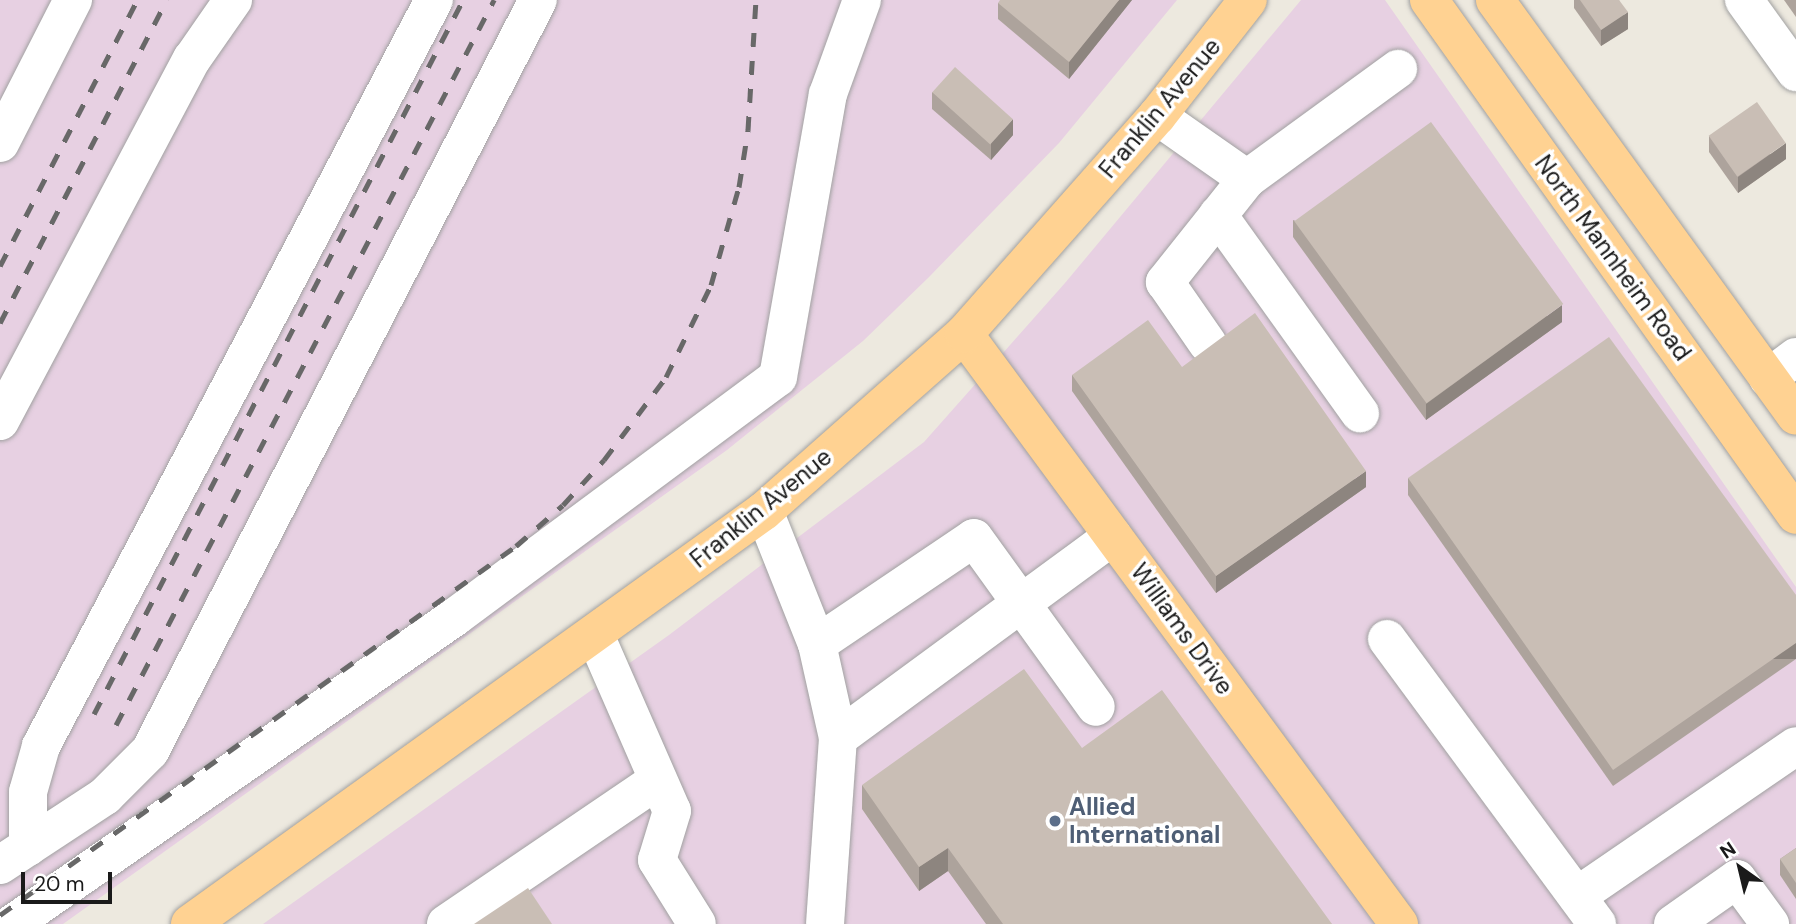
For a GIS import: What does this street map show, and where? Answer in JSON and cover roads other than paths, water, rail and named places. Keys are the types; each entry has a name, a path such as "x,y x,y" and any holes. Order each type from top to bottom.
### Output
{"main road":[{"name":"Franklin Avenue","path":"190,924 764,511 964,334 1157,116 1248,0"},
{"name":"North Mannheim Road","path":"1429,0 1796,515"},
{"path":"1495,0 1585,126 1782,367 1796,416"},
{"name":"Williams Drive","path":"964,334 1399,924"}],"lane":[{"path":"0,143 73,0"},
{"path":"0,421 192,59 233,0"},
{"path":"14,856 27,792 41,746 434,0"},
{"path":"14,856 106,796 150,751 538,0"},
{"path":"12,924 455,617 778,377 828,94 862,0"},
{"path":"1744,0 1796,72"},
{"path":"1208,344 1164,282 1247,179 1398,69"},
{"path":"1157,116 1247,179"},
{"path":"1218,215 1360,414"},
{"path":"764,511 817,644 838,738 825,924"},
{"path":"838,738 1113,536"},
{"path":"817,644 974,538 1096,707"},
{"path":"595,635 672,811 657,860 697,924"},
{"path":"1387,639 1587,910 1796,746"},
{"path":"446,924 658,780"},
{"path":"1672,924 1737,879 1770,924"}],"railway":[{"path":"0,266 137,0"},
{"path":"0,323 167,0"},
{"path":"94,714 463,0"},
{"path":"116,725 494,0"},
{"path":"0,915 516,546 563,505 604,460 666,377 711,285 739,187 748,130 756,0"}],"place":[{"name":"Allied International","path":"1055,821"}]}
